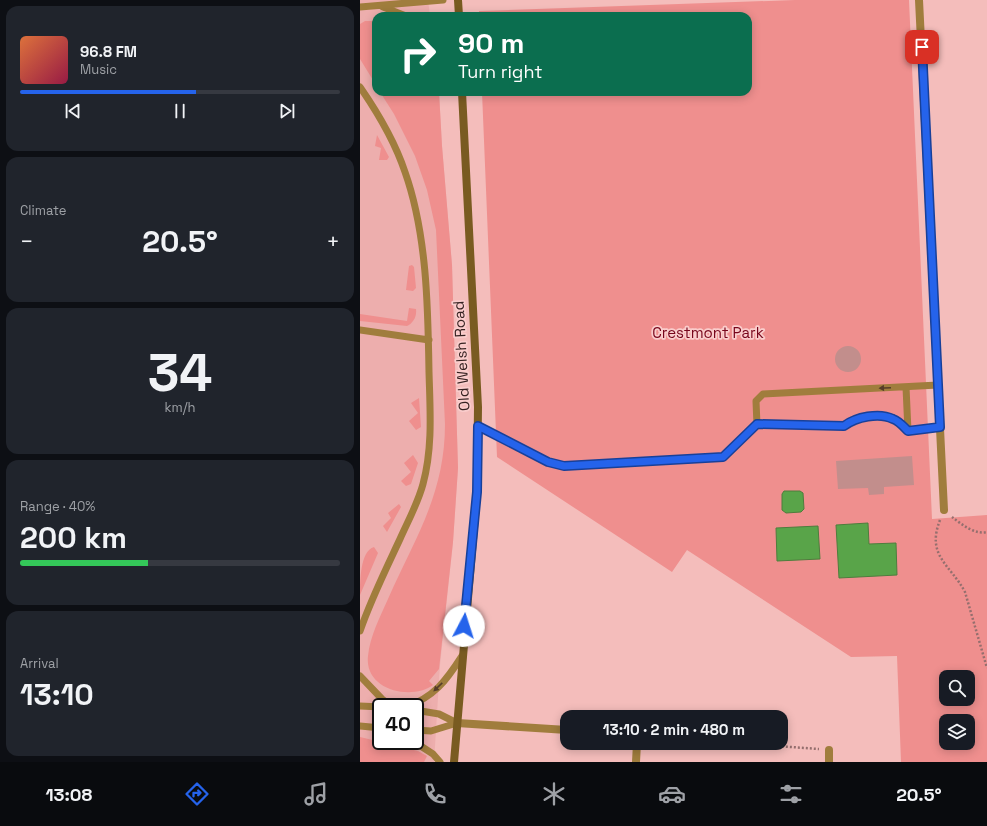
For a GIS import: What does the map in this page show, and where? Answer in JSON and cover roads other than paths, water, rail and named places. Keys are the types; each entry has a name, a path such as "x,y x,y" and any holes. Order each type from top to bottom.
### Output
{"street":[{"path":"458,0 459,12"},
{"path":"920,0 944,510"},
{"name":"Old Welsh Road","path":"454,762 477,492 478,426 462,96"},
{"path":"457,723 560,730"},
{"path":"636,750 636,762"},
{"path":"829,750 829,762"}],"lane":[{"path":"360,7 443,0"},
{"path":"381,6 396,12"},
{"path":"360,87 395,148 411,191 417,216 423,259 429,340 430,435 428,460 423,484 414,509 369,606 360,631"},
{"path":"360,330 429,340"},
{"path":"757,424 756,401 763,394 938,386"},
{"path":"906,387 908,431"},
{"path":"478,426 548,462 564,466 723,457 757,424 844,426 851,421 865,417 887,416 894,419 908,431 940,427"},
{"path":"424,699 448,678 462,656"},
{"path":"360,676 381,698"},
{"path":"360,706 372,707"},
{"path":"424,712 439,714 457,723"},
{"path":"424,731 431,731 457,723"},
{"path":"360,726 372,727"},
{"path":"424,749 440,762"}],"park label":[{"name":"Crestmont Park","path":"708,332"}]}
